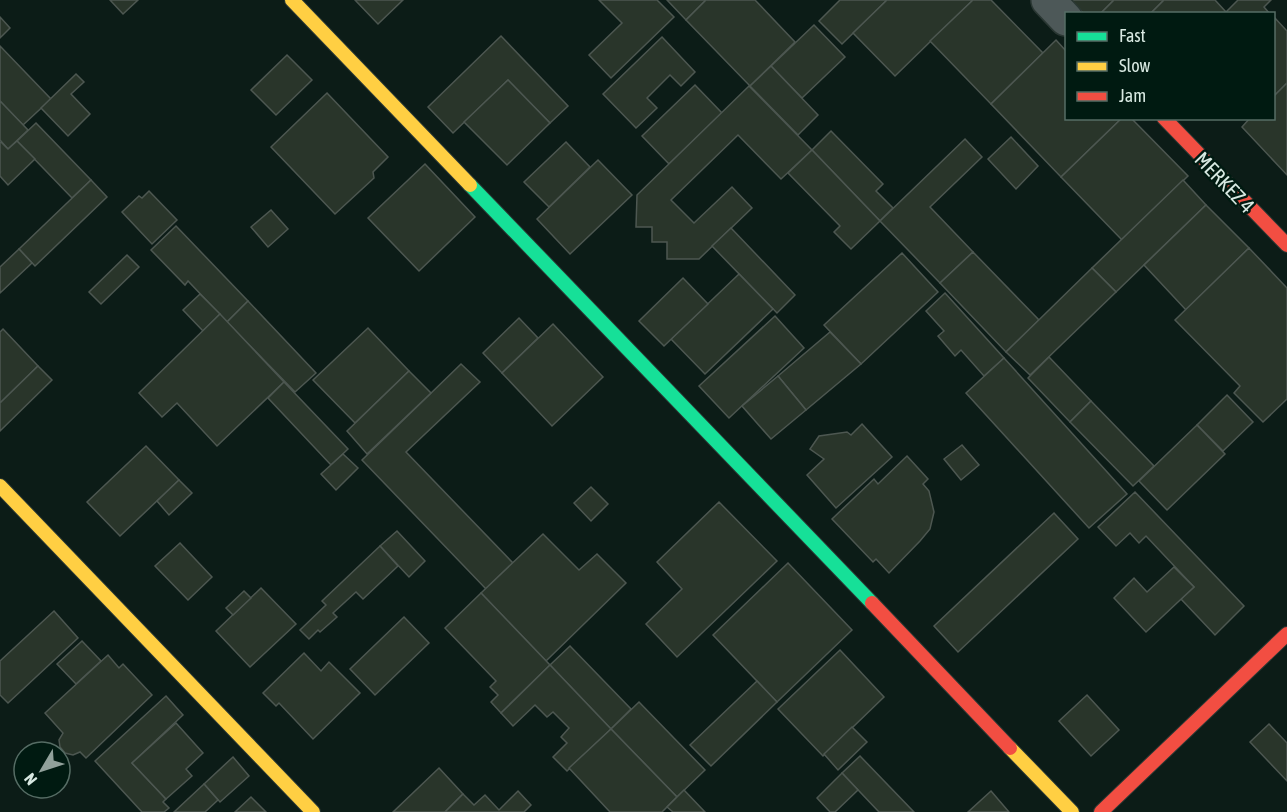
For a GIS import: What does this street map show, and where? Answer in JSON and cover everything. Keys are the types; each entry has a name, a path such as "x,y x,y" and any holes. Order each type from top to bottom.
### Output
{"street":[{"path":"292,0 1072,812"},
{"path":"1048,0 1065,18"},
{"name":"MERKEZ 4","path":"1166,120 1287,245"},
{"path":"0,486 313,812"},
{"path":"1101,812 1287,634"}],"building":[{"path":"110,0 138,0 123,14"},
{"path":"355,0 403,0 378,24"},
{"path":"599,0 657,0 674,17 611,78 589,55 622,23"},
{"path":"667,0 706,0 686,20"},
{"path":"706,0 755,0 795,42 750,86 686,20"},
{"path":"840,0 887,0 842,44 819,21"},
{"path":"887,0 973,0 895,76 853,33"},
{"path":"973,0 991,0 1043,53 991,104 930,41"},
{"path":"1071,0 1114,0 1102,12 1082,12"},
{"path":"1114,0 1164,0 1152,12 1102,12"},
{"path":"1164,0 1215,0 1226,12 1152,12"},
{"path":"1238,0 1271,0 1264,7 1268,12 1226,12"},
{"path":"0,17 10,28 0,38"},
{"path":"1275,18 1287,31 1287,83 1275,95"},
{"path":"814,25 845,57 802,98 771,66"},
{"path":"501,36 568,106 550,123 508,80 453,133 428,107"},
{"path":"662,37 695,72 681,86 670,75 647,98 657,108 636,128 603,94"},
{"path":"1056,40 1065,50 1065,120 1120,120 1061,177 991,104"},
{"path":"0,46 51,99 23,125 0,101"},
{"path":"287,55 312,80 276,115 251,90"},
{"path":"771,66 818,115 798,135 750,86"},
{"path":"76,74 84,82 71,94 90,114 68,136 41,108"},
{"path":"508,80 550,123 507,165 464,122"},
{"path":"1287,83 1287,175 1242,127 1248,120 1275,120 1275,95"},
{"path":"695,85 722,113 669,164 642,136"},
{"path":"749,86 812,150 781,179 738,135 671,200 694,223 732,187 752,208 699,259 667,259 667,242 652,242 652,227 636,227 637,195"},
{"path":"327,93 388,157 373,172 374,178 335,214 271,147"},
{"path":"0,101 28,130 8,149 0,140"},
{"path":"1120,120 1133,120 1188,176 1122,240 1061,177"},
{"path":"36,123 91,180 72,198 17,141"},
{"path":"831,131 883,184 876,191 893,208 880,221 812,150"},
{"path":"1011,137 1038,166 1016,189 988,159"},
{"path":"965,139 982,157 930,207 973,252 940,283 880,221"},
{"path":"17,141 35,159 8,185 0,176 0,143 8,149"},
{"path":"566,142 590,167 549,207 524,182"},
{"path":"812,150 880,221 851,249 834,232 840,226 788,173"},
{"path":"598,160 632,195 570,254 537,219"},
{"path":"425,164 475,217 419,271 368,218"},
{"path":"91,180 107,197 35,266 19,249"},
{"path":"1183,180 1206,205 1116,292 1092,268"},
{"path":"149,191 177,220 152,244 122,212 139,196 142,198"},
{"path":"1206,205 1249,248 1186,310 1144,265"},
{"path":"271,210 288,229 268,247 251,227"},
{"path":"176,226 248,301 227,322 188,281 185,285 151,250"},
{"path":"731,228 795,295 777,313 712,246"},
{"path":"1249,248 1287,288 1287,399 1263,422 1234,393 1240,386 1175,320"},
{"path":"19,249 32,263 0,293 0,267"},
{"path":"973,252 1039,320 1006,352 940,283"},
{"path":"902,253 938,292 861,364 824,325"},
{"path":"127,255 139,267 101,304 89,292"},
{"path":"1092,268 1116,292 1030,375 1006,352"},
{"path":"739,274 773,309 705,374 671,339"},
{"path":"683,278 708,304 664,346 639,321"},
{"path":"945,293 1004,358 984,376 961,350 955,356 938,336 944,331 926,311"},
{"path":"200,294 220,314 203,331 183,310"},
{"path":"248,301 316,373 295,392 227,322"},
{"path":"220,314 284,382 217,446 177,403 162,417 139,393"},
{"path":"775,316 804,348 729,418 699,386"},
{"path":"519,318 538,338 502,373 483,353"},
{"path":"553,324 603,377 552,426 502,373"},
{"path":"368,328 409,371 355,423 313,380"},
{"path":"3,329 38,366 0,403 0,332"},
{"path":"830,332 861,364 806,410 778,376"},
{"path":"1049,357 1091,401 1070,422 1028,378"},
{"path":"1004,358 1127,494 1089,528 966,393"},
{"path":"461,364 480,382 406,452 513,563 486,589 362,460"},
{"path":"38,366 52,380 0,431 0,403"},
{"path":"409,371 431,393 367,454 347,431"},
{"path":"778,376 806,410 771,439 742,406"},
{"path":"284,382 348,449 331,465 268,398"},
{"path":"1227,395 1253,422 1223,451 1197,425"},
{"path":"1091,401 1154,466 1133,486 1070,422"},
{"path":"862,424 892,457 836,508 807,475 824,459 810,449 819,436 847,432 851,435"},
{"path":"1197,425 1225,454 1167,510 1139,481"},
{"path":"962,445 979,465 961,480 944,459"},
{"path":"146,446 179,480 120,536 87,502"},
{"path":"343,454 358,468 336,490 321,474"},
{"path":"907,456 928,479 923,484 929,491 934,512 930,529 889,573 876,559 873,562 832,519 874,479 878,484"},
{"path":"179,480 192,493 169,515 157,501"},
{"path":"591,487 608,504 591,521 574,503"},
{"path":"1135,492 1244,606 1215,635 1181,599 1194,587 1146,536 1139,543 1130,533 1116,546 1098,527"},
{"path":"719,502 777,561 677,657 646,624 682,589 657,562"},
{"path":"1054,513 1078,539 958,652 934,626"},
{"path":"397,531 425,561 409,577 380,546"},
{"path":"543,534 579,570 597,554 626,583 546,661 481,593"},
{"path":"180,543 212,577 188,600 155,566"},
{"path":"380,546 398,566 363,599 356,592 333,613 337,617 309,639 300,630 326,605 322,601"},
{"path":"788,563 852,630 777,702 713,635"},
{"path":"1174,567 1194,587 1146,632 1114,598 1134,578 1147,592"},
{"path":"261,588 296,624 250,667 216,631"},
{"path":"244,591 251,598 233,615 226,608"},
{"path":"481,593 550,665 501,713 491,702 498,695 490,687 496,681 445,628"},
{"path":"54,611 78,638 8,703 0,695 0,661"},
{"path":"404,617 429,643 375,695 350,669"},
{"path":"82,641 101,661 76,684 57,664"},
{"path":"570,646 631,709 611,729 550,665"},
{"path":"840,650 884,697 823,756 778,709"},
{"path":"304,653 321,671 329,662 360,693 313,739 279,703 276,706 263,693"},
{"path":"108,655 119,668 123,664 152,695 86,758 80,752 72,755 72,740 59,740 63,733 45,713"},
{"path":"550,665 611,729 567,771 553,757 567,743 561,737 569,728 553,712 547,717 535,705 513,726 501,713"},
{"path":"757,681 777,702 711,766 690,745"},
{"path":"1087,695 1119,730 1091,756 1059,721"},
{"path":"166,696 183,715 132,763 166,799 163,802 169,808 164,812 142,812 95,761"},
{"path":"639,702 705,770 677,797 611,729"},
{"path":"176,723 203,753 186,769 192,776 166,799 132,763"},
{"path":"1269,724 1287,743 1287,781 1250,742"},
{"path":"852,727 867,742 838,770 824,754"},
{"path":"611,729 677,797 662,812 610,812 569,768"},
{"path":"860,756 914,812 879,812 842,773"},
{"path":"233,757 249,776 220,802 204,784"},
{"path":"439,768 463,794 445,812 393,812"},
{"path":"842,773 858,790 835,812 830,812 817,798"},
{"path":"204,784 218,800 205,812 174,812"},
{"path":"684,790 705,812 673,812 667,807"},
{"path":"518,791 531,805 524,812 445,812 463,794 474,805 485,795 499,810"},
{"path":"991,791 1009,812 968,812"},
{"path":"251,797 266,812 235,812"}],"traffic: fast":[{"path":"470,185 872,603"}],"traffic: slow":[{"path":"292,0 470,185"},
{"path":"0,486 313,812"},
{"path":"1010,748 1072,812"}],"traffic: jam":[{"path":"1166,120 1287,245"},
{"path":"872,603 1010,748"},
{"path":"1101,812 1287,634"}]}
